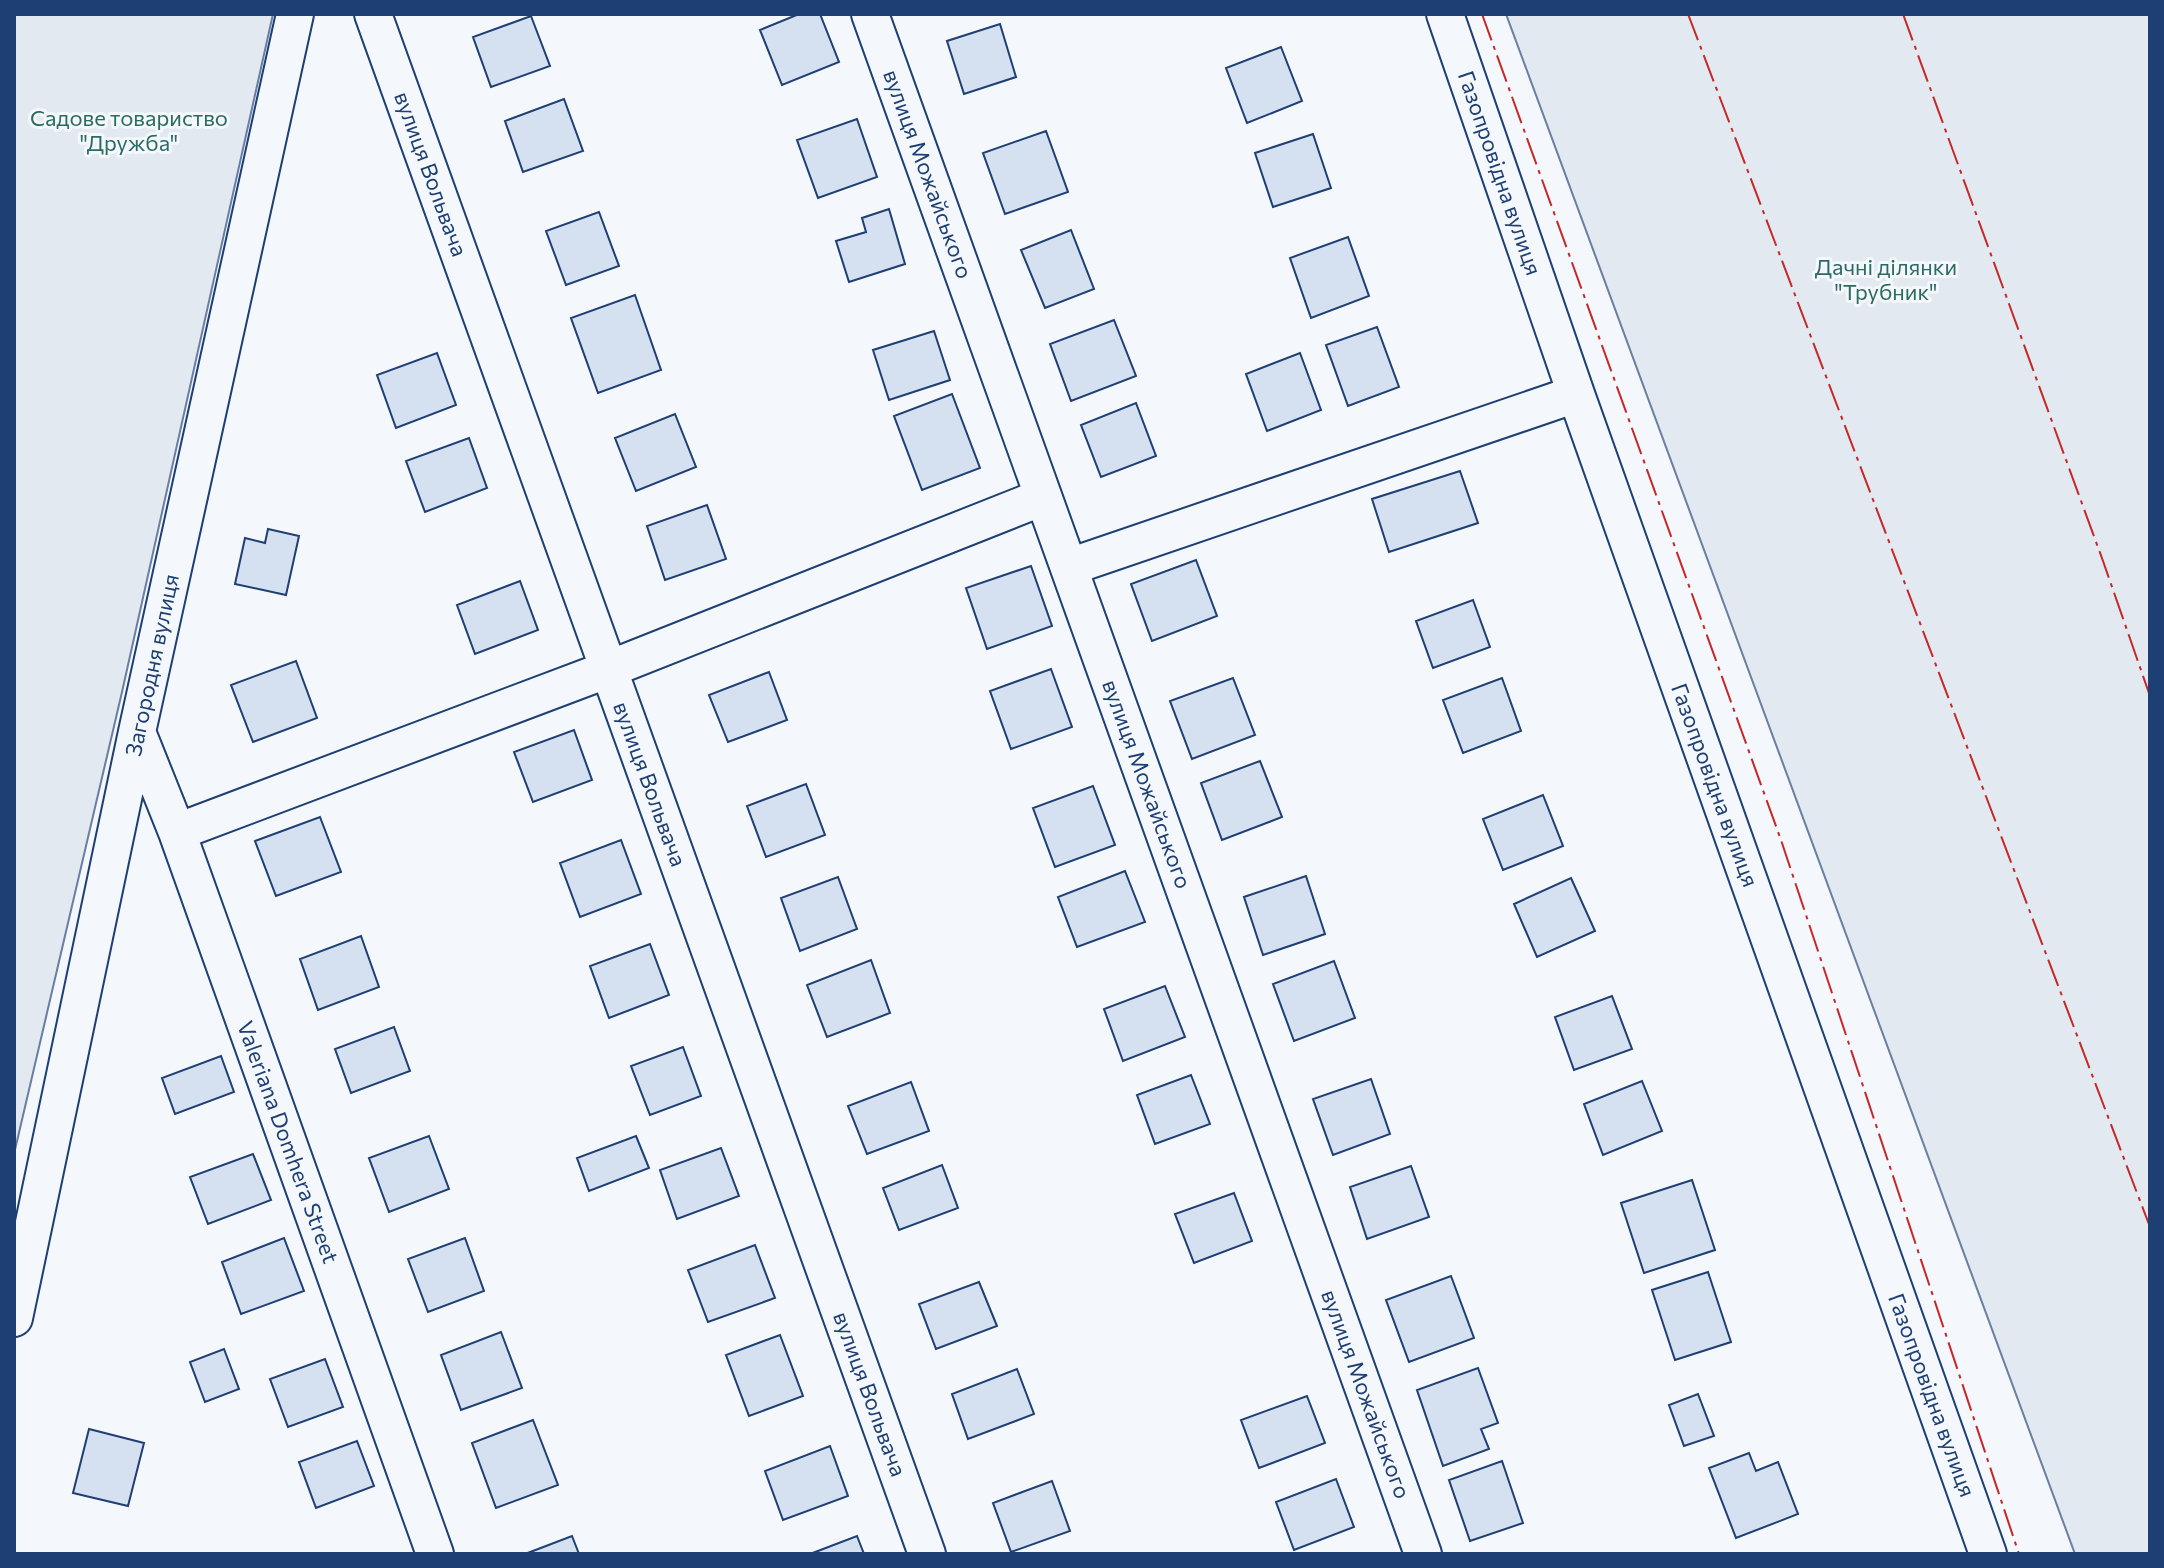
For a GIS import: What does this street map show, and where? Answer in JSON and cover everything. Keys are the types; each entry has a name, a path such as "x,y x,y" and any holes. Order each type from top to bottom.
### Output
{"street":[{"name":"Загородня вулиця","path":"14,1318 137,732 295,14"},
{"name":"вулиця Вольвача","path":"373,14 927,1554"},
{"name":"вулиця Можайського","path":"870,14 1423,1554"},
{"name":"Газопровідна вулиця","path":"1445,14 1576,394 1988,1554"},
{"path":"1069,567 1576,394"},
{"path":"177,832 609,669 1043,497"},
{"name":"Valeriana Domhera Street","path":"137,732 177,832 435,1554"}],"green space":[{"name":"Садове товариство \"Дружба\"","path":"14,14 273,14 122,692 14,1154"},
{"name":"Дачні ділянки \"Трубник\"","path":"1506,14 2150,14 2150,1554 2075,1554"}],"building":[{"path":"799,14 820,14 839,62 782,85 760,30"},
{"path":"531,16 550,66 491,87 473,37"},
{"path":"1000,24 1016,77 964,94 947,41"},
{"path":"1281,47 1302,101 1247,123 1226,68"},
{"path":"564,99 583,151 523,172 505,121"},
{"path":"857,119 877,177 818,198 797,140"},
{"path":"1046,131 1068,192 1005,214 983,153"},
{"path":"1313,134 1331,188 1273,207 1255,153"},
{"path":"889,209 905,264 849,282 836,241 866,232 862,218"},
{"path":"599,212 619,266 566,285 546,231"},
{"path":"1071,230 1094,289 1045,308 1021,250"},
{"path":"1348,237 1369,296 1311,318 1290,258"},
{"path":"635,295 661,370 598,393 571,318"},
{"path":"1114,320 1136,376 1071,401 1050,344"},
{"path":"1377,327 1399,387 1348,406 1326,345"},
{"path":"934,331 950,380 889,400 873,350"},
{"path":"437,353 456,405 396,428 377,375"},
{"path":"1300,353 1321,410 1267,431 1246,374"},
{"path":"952,394 980,468 922,490 894,416"},
{"path":"1136,403 1156,456 1101,477 1081,425"},
{"path":"675,414 696,467 636,491 615,438"},
{"path":"469,438 487,488 425,512 406,461"},
{"path":"1460,471 1478,523 1389,552 1372,499"},
{"path":"707,505 726,559 665,580 647,526"},
{"path":"268,529 299,536 286,595 235,584 245,538 265,543"},
{"path":"1196,560 1217,616 1152,641 1131,584"},
{"path":"1031,566 1052,626 987,649 966,588"},
{"path":"520,581 538,630 475,654 457,605"},
{"path":"1473,600 1490,647 1433,668 1416,621"},
{"path":"296,661 317,718 253,742 231,685"},
{"path":"1051,669 1072,727 1011,749 990,691"},
{"path":"769,672 787,720 728,742 709,695"},
{"path":"1233,678 1255,735 1192,759 1170,701"},
{"path":"1502,678 1521,731 1463,753 1443,700"},
{"path":"574,730 592,780 533,802 514,752"},
{"path":"1260,761 1282,817 1222,840 1201,783"},
{"path":"806,784 825,835 766,857 747,806"},
{"path":"1093,786 1115,845 1055,867 1033,808"},
{"path":"1543,795 1563,846 1503,870 1483,819"},
{"path":"320,817 341,872 276,896 255,841"},
{"path":"621,840 641,894 580,917 560,863"},
{"path":"1125,871 1145,922 1077,947 1058,897"},
{"path":"1306,876 1325,934 1263,955 1244,897"},
{"path":"838,877 857,929 800,951 781,898"},
{"path":"1571,878 1595,931 1537,957 1514,904"},
{"path":"361,936 379,987 318,1010 300,959"},
{"path":"650,944 669,995 609,1018 590,966"},
{"path":"871,960 890,1013 827,1037 807,985"},
{"path":"1334,961 1355,1018 1294,1041 1273,984"},
{"path":"1165,986 1185,1037 1123,1061 1104,1009"},
{"path":"1612,996 1632,1049 1574,1070 1555,1017"},
{"path":"394,1027 410,1071 351,1093 335,1049"},
{"path":"683,1047 701,1096 650,1115 631,1066"},
{"path":"221,1056 234,1092 175,1114 162,1078"},
{"path":"1191,1075 1210,1124 1155,1144 1137,1095"},
{"path":"1371,1079 1390,1134 1333,1155 1313,1099"},
{"path":"1642,1081 1662,1131 1603,1155 1584,1104"},
{"path":"911,1082 929,1131 867,1154 848,1106"},
{"path":"429,1136 449,1189 389,1212 369,1158"},
{"path":"636,1136 649,1168 589,1191 577,1158"},
{"path":"721,1148 739,1196 677,1219 660,1170"},
{"path":"253,1154 271,1200 208,1224 190,1177"},
{"path":"942,1165 958,1208 899,1230 883,1188"},
{"path":"1411,1166 1429,1217 1367,1239 1350,1187"},
{"path":"1692,1180 1715,1250 1644,1273 1621,1203"},
{"path":"1234,1193 1252,1241 1194,1263 1175,1214"},
{"path":"284,1238 304,1291 241,1314 222,1262"},
{"path":"465,1238 484,1291 428,1312 408,1259"},
{"path":"755,1245 775,1298 708,1322 688,1270"},
{"path":"1708,1272 1731,1342 1675,1360 1652,1290"},
{"path":"1451,1276 1474,1338 1409,1362 1386,1300"},
{"path":"979,1282 997,1326 936,1349 919,1304"},
{"path":"501,1332 522,1388 461,1410 441,1355"},
{"path":"780,1335 803,1396 749,1416 726,1355"},
{"path":"224,1349 239,1389 205,1402 190,1362"},
{"path":"325,1359 343,1407 288,1427 270,1379"},
{"path":"1478,1368 1498,1423 1481,1429 1489,1449 1443,1466 1417,1390"},
{"path":"1017,1369 1034,1414 968,1439 952,1394"},
{"path":"1698,1394 1714,1436 1684,1446 1669,1405"},
{"path":"1307,1396 1325,1443 1259,1468 1241,1420"},
{"path":"533,1420 558,1485 496,1508 472,1443"},
{"path":"89,1429 144,1443 128,1506 73,1493"},
{"path":"357,1441 374,1486 316,1508 299,1462"},
{"path":"830,1446 848,1496 783,1520 765,1471"},
{"path":"1749,1453 1756,1471 1778,1462 1798,1514 1736,1538 1709,1468"},
{"path":"1502,1461 1523,1523 1470,1541 1449,1480"},
{"path":"1336,1479 1354,1527 1294,1550 1276,1502"},
{"path":"1052,1481 1070,1531 1011,1552 993,1503"},
{"path":"572,1536 579,1554 525,1554"},
{"path":"857,1536 864,1554 810,1554"}],"power":[{"path":"1482,14 1781,840 2019,1554"},
{"path":"1688,14 2150,1227"},
{"path":"1903,14 2150,696"}]}
